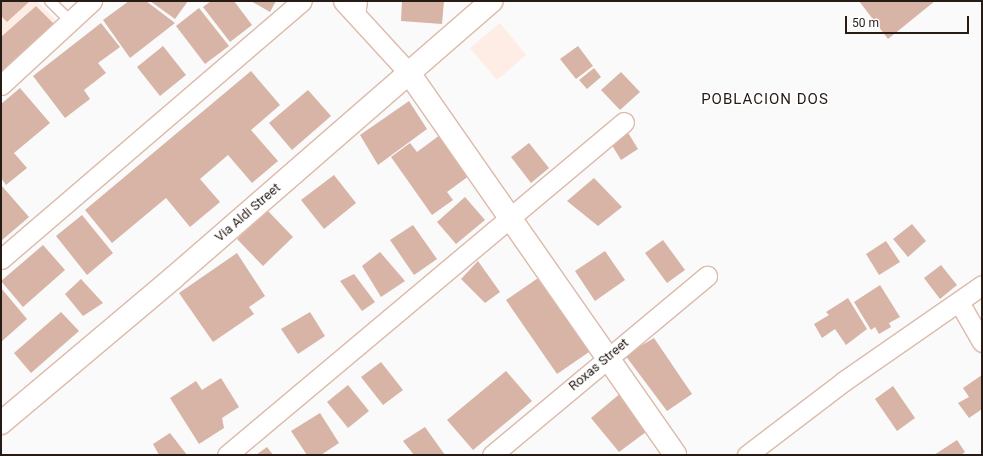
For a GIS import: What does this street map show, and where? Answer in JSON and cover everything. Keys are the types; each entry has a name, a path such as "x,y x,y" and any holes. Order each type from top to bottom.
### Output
{"street":[{"path":"1,85 92,1"},
{"path":"1,259 302,1"},
{"path":"343,1 361,9 409,73 675,455"},
{"name":"Via Aldi Street","path":"1,423 172,278 492,1"},
{"path":"227,455 624,122"},
{"name":"Roxas Street","path":"492,455 607,357 707,276"},
{"path":"748,455 844,381 982,285"},
{"path":"959,302 982,342"}],"lane":[{"path":"50,1 70,21"}],"shaded area":[{"path":"1,1 37,1 60,24 1,76"},
{"path":"500,23 526,55 497,80 470,48"}],"building":[{"path":"1,1 30,1 7,22 1,16"},
{"path":"129,1 146,1 175,23 130,58 103,20"},
{"path":"150,1 188,1 175,19"},
{"path":"211,1 234,1 252,25 230,42 203,7"},
{"path":"251,1 276,1 270,12"},
{"path":"402,1 444,1 442,24 401,21"},
{"path":"859,1 935,1 888,39"},
{"path":"36,6 54,24 1,72 1,37"},
{"path":"199,8 229,46 205,64 176,26"},
{"path":"101,23 120,47 98,63 106,73 84,90 90,99 65,118 33,76"},
{"path":"163,46 186,75 160,96 137,67"},
{"path":"578,46 593,66 576,79 560,59"},
{"path":"594,68 601,77 587,89 579,80"},
{"path":"251,71 280,105 251,130 278,161 252,183 228,155 200,179 220,202 190,227 166,198 112,243 85,210"},
{"path":"621,72 640,92 620,110 601,90"},
{"path":"20,88 50,123 14,153 27,168 6,185 1,178 1,104"},
{"path":"308,90 331,116 292,150 269,123"},
{"path":"409,101 427,129 378,165 360,135"},
{"path":"627,131 638,149 621,160 610,142"},
{"path":"444,132 473,173 447,192 453,200 432,215 391,157 410,143 417,152"},
{"path":"529,143 549,168 531,183 511,157"},
{"path":"334,175 356,203 324,229 301,200"},
{"path":"594,178 622,207 598,226 567,201"},
{"path":"1,185 29,217 1,241"},
{"path":"465,197 485,220 456,244 437,222"},
{"path":"268,211 293,237 263,266 237,239"},
{"path":"82,215 113,253 87,275 56,236"},
{"path":"912,224 926,241 908,257 893,239"},
{"path":"413,225 437,259 414,275 390,240"},
{"path":"663,240 685,270 667,283 645,253"},
{"path":"886,241 900,262 879,275 866,254"},
{"path":"43,245 65,270 23,307 1,281"},
{"path":"605,251 625,280 595,301 575,271"},
{"path":"380,252 405,281 381,297 362,266"},
{"path":"237,253 265,296 249,307 254,314 213,342 179,293"},
{"path":"478,261 500,292 485,303 461,279"},
{"path":"941,265 957,285 940,299 924,278"},
{"path":"354,274 375,302 362,311 340,281"},
{"path":"541,276 592,350 557,374 506,300"},
{"path":"81,279 103,303 83,316 65,294"},
{"path":"880,285 900,317 889,323 891,327 879,334 875,327 871,330 854,302"},
{"path":"1,288 27,319 1,342"},
{"path":"848,298 867,329 846,345 835,329 822,338 814,324 829,315 826,312"},
{"path":"61,312 79,331 31,373 14,353"},
{"path":"310,312 325,336 298,354 281,329"},
{"path":"654,338 692,394 667,411 625,355"},
{"path":"381,362 403,390 383,405 361,377"},
{"path":"506,371 532,401 473,450 447,420"},
{"path":"982,375 982,409 969,418 958,403 969,397 963,388"},
{"path":"221,378 239,407 222,418 224,428 199,444 170,398 196,381 202,390"},
{"path":"348,385 369,411 348,428 327,402"},
{"path":"893,386 915,418 897,431 875,399"},
{"path":"622,392 646,432 619,452 591,418"},
{"path":"320,413 339,443 321,455 307,455 291,431"},
{"path":"425,427 445,455 414,455 403,441"},
{"path":"170,433 187,455 159,455 153,444"},
{"path":"957,440 965,452 961,455 934,455"},
{"path":"267,447 273,455 256,455"}],"district":[{"name":"POBLACION DOS","path":"765,100"}]}
